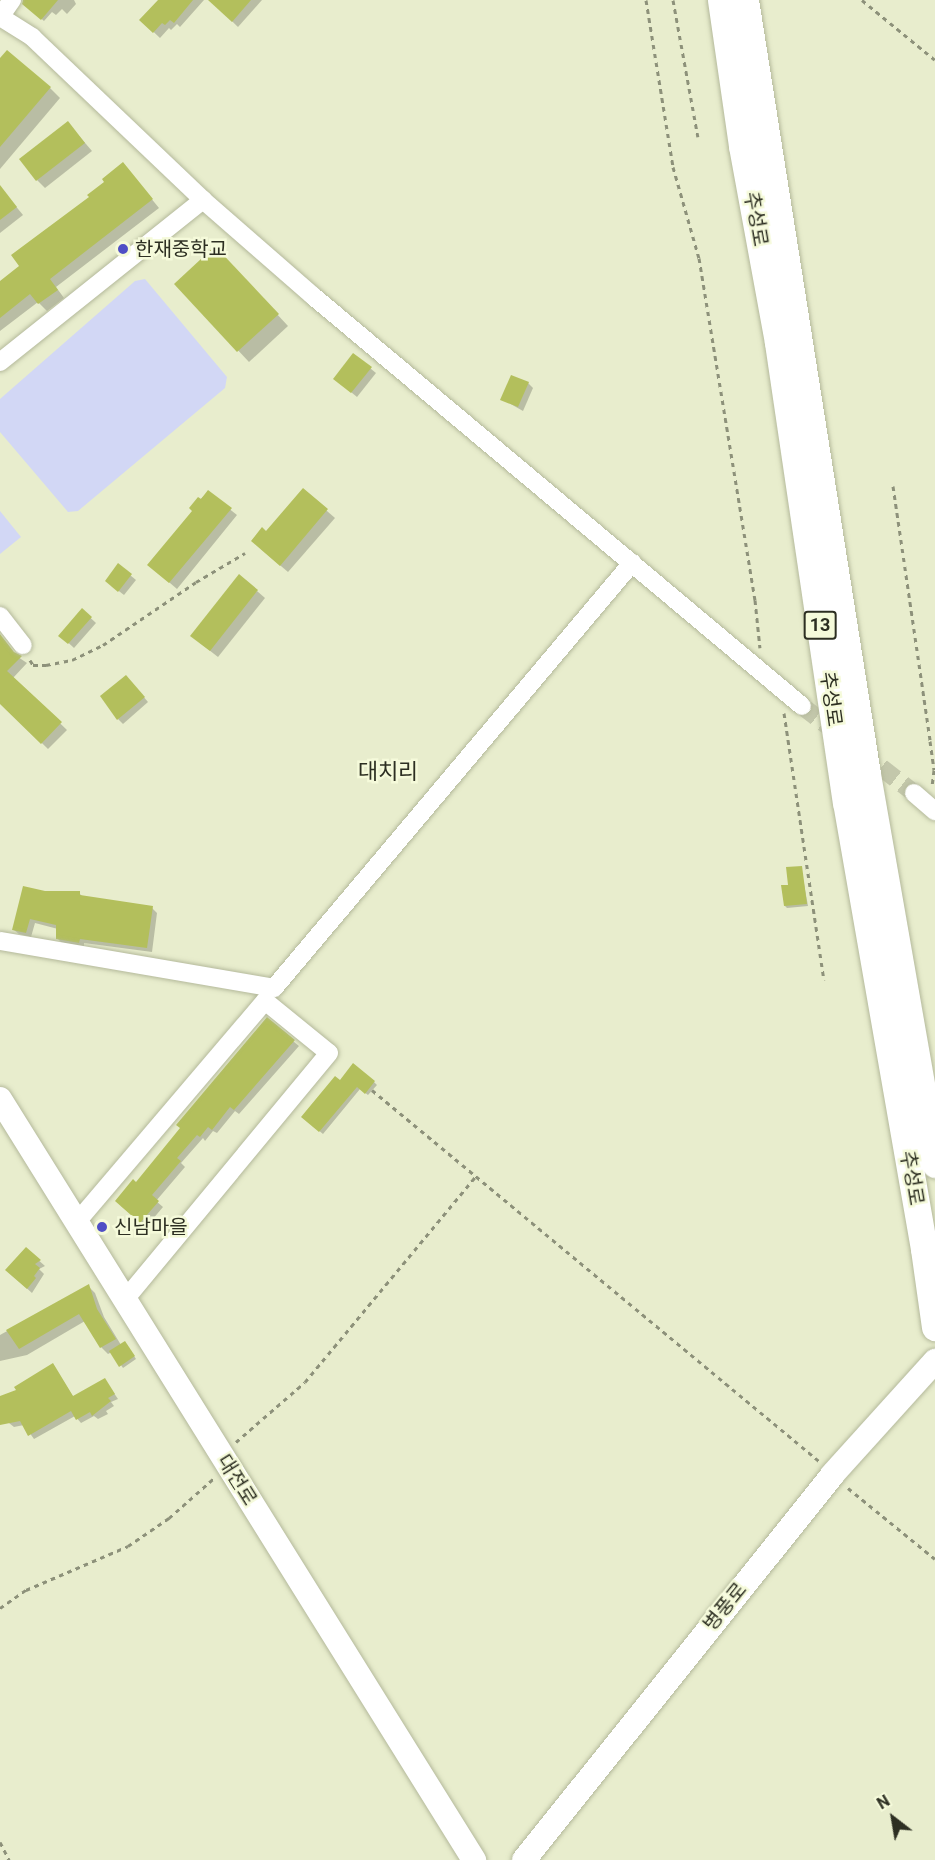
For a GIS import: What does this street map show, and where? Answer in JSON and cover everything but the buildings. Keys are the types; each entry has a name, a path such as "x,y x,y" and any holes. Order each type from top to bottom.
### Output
{"main road":[{"name":"추성로","path":"721,0 742,146 778,343 846,802 924,1249 935,1326"},
{"name":"추성로","path":"746,0 867,774 935,1164"}],"street":[{"path":"12,0 1,17 32,37 203,200 802,706"},
{"path":"0,362 203,200"},
{"path":"76,1223 632,562"},
{"path":"0,616 23,645"},
{"path":"914,793 932,808"},
{"path":"0,941 270,995 329,1053 125,1300"},
{"name":"대전로","path":"0,1099 474,1860"},
{"name":"병풍로","path":"524,1860 832,1474 935,1361"}],"path":[{"path":"646,0 673,167 699,258 729,439 760,650 753,664"},
{"path":"673,0 698,137"},
{"path":"862,0 935,60"},
{"path":"893,486 934,770 932,808"},
{"path":"23,645 33,665 72,660 134,626 196,582 245,553"},
{"path":"781,688 824,980"},
{"path":"930,741 935,734"},
{"path":"372,1090 935,1559"},
{"path":"0,1608 26,1590 128,1546 169,1518 305,1382 476,1176"},
{"path":"0,1842 9,1860"}],"shaded area":[{"path":"145,279 227,377 225,388 78,511 68,512 0,432 0,399 135,281"},
{"path":"0,511 21,537 0,554"}],"tunnel":[{"path":"802,706 838,734"},
{"path":"860,751 914,793"}],"place":[{"name":"한재중학교","path":"123,249"},
{"name":"신남마을","path":"102,1227"}],"district":[{"name":"대치리","path":"388,772"}]}
